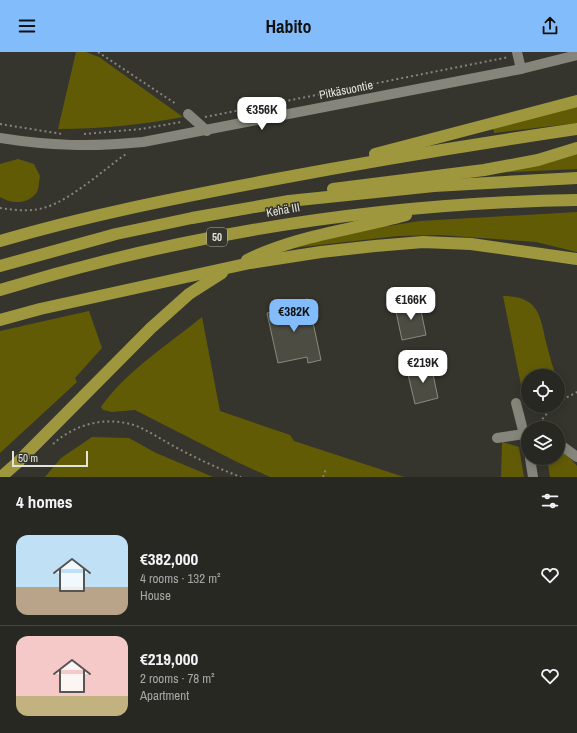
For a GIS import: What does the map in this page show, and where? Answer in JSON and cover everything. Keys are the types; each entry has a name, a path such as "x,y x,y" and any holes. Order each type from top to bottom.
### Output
{"highway":[{"path":"316,171 377,153 577,101"},
{"path":"0,241 40,229 158,201 316,171 577,129"},
{"path":"289,200 325,190 484,170 572,151"},
{"name":"Kehä III","path":"0,266 116,234 289,200 434,186 577,178"},
{"name":"Kehä III","path":"0,290 114,259 199,240 305,221 438,206 519,201 577,200"},
{"path":"0,477 17,463 151,328 207,281 260,253 309,236 396,218 438,206"},
{"path":"0,320 164,281 250,263 321,252 423,242 471,244 577,259"},
{"path":"534,252 577,265"}],"street":[{"path":"518,54 521,69"},
{"name":"Pitkäsuontie","path":"0,138 40,145 93,147 143,142 208,131 521,69 577,55"},
{"path":"191,116 208,131"},
{"path":"516,403 521,421"},
{"path":"497,438 521,442"},
{"path":"565,445 577,447"},
{"path":"565,448 577,457"},
{"path":"531,465 533,477"}],"path":[{"path":"98,52 176,104"},
{"path":"77,134 141,130 191,116 518,54"},
{"path":"0,124 63,134"},
{"path":"0,208 14,210 44,208 74,192 143,142"},
{"path":"565,398 577,392"},
{"path":"541,421 547,413"},
{"path":"49,448 65,434 78,427 106,421 122,423 138,427 205,462 241,477"},
{"path":"323,477 326,470"}],"shaded area":[{"path":"76,52 86,52 99,57 183,117 120,126 58,129"},
{"path":"577,104 577,123 494,133 493,127"},
{"path":"577,152 577,169 493,173"},
{"path":"18,159 34,164 40,176 38,190 33,196 24,201 14,202 0,197 0,164"},
{"path":"577,212 577,252 536,242 439,235 398,236 293,248 350,232 420,221"},
{"path":"503,296 524,299 535,308 542,323 554,369 521,369 521,385"},
{"path":"89,311 102,348 75,378 77,382 0,453 0,331"},
{"path":"202,317 220,411 290,435 294,441 404,477 270,477 237,462 135,410 112,412 103,410 101,407 122,382 148,359"},
{"path":"92,437 129,438 156,453 213,477 45,477 61,458"},
{"path":"502,442 519,447 524,477 501,477"},
{"path":"565,453 577,466 577,477 550,477 548,465 565,465"}],"building":[{"path":"308,299 321,360 308,363 307,357 278,363 267,313 296,307 295,301"},
{"path":"419,301 426,335 402,340 395,307"},
{"path":"431,365 438,398 415,404 407,370"}]}
